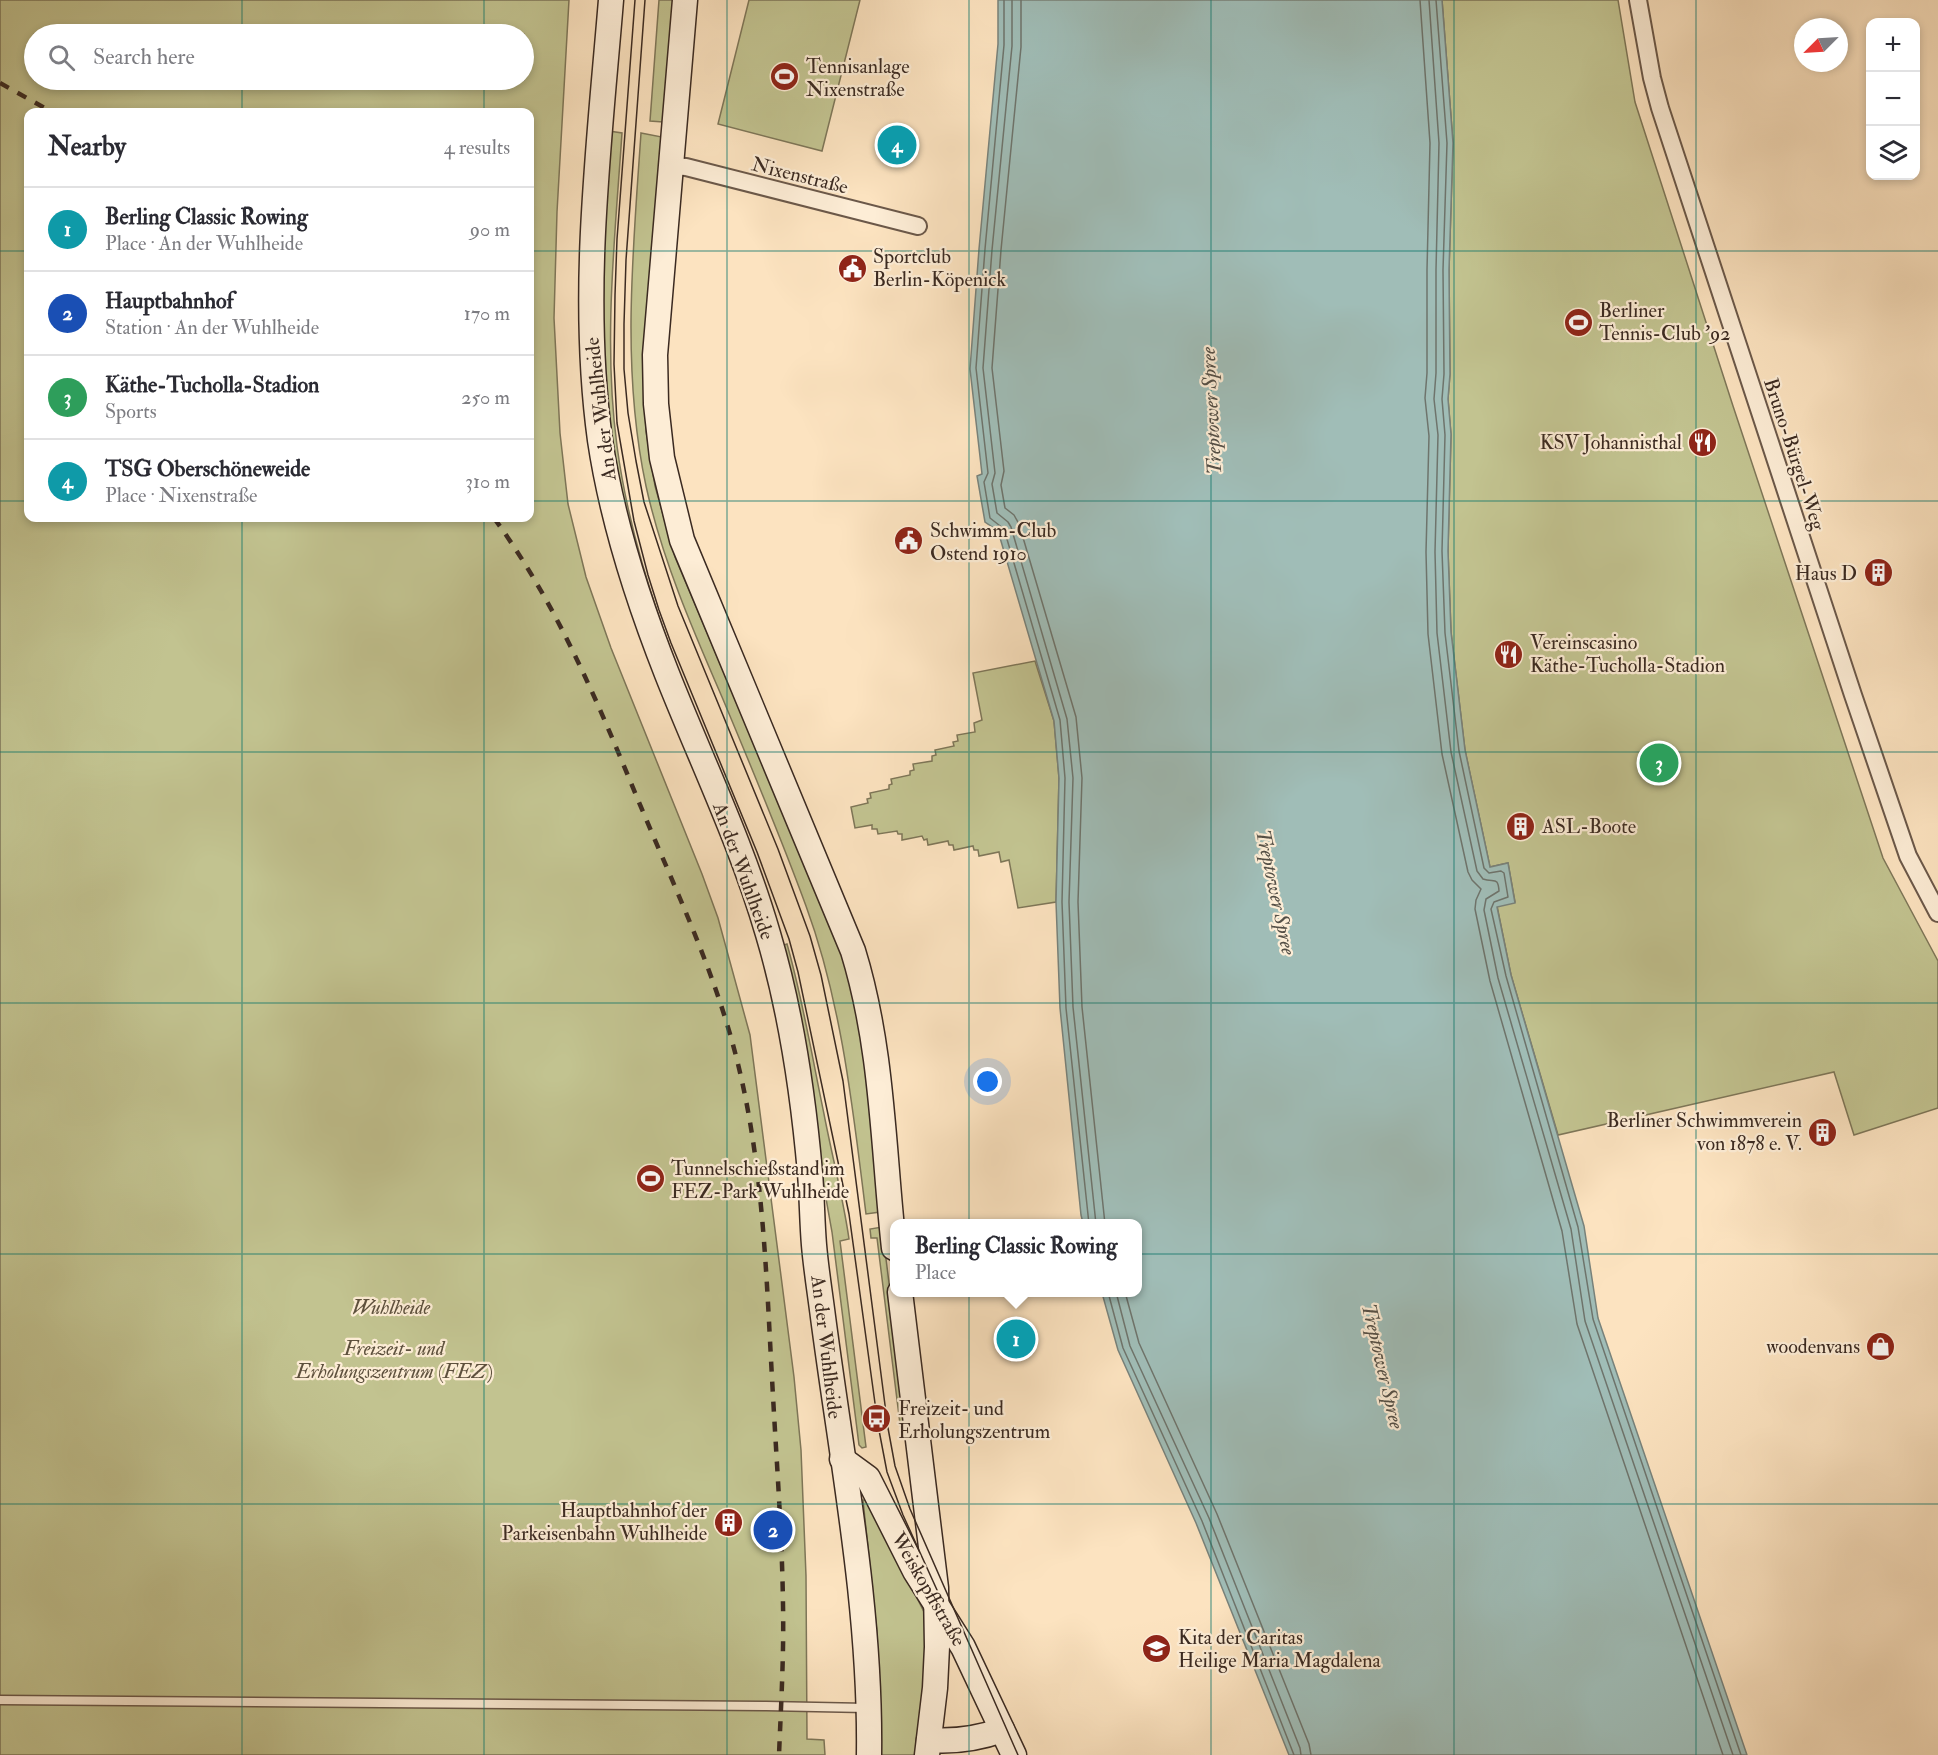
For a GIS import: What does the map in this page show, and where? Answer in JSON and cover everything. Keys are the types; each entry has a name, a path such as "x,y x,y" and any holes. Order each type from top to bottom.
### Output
{"main road":[{"name":"An der Wuhlheide","path":"610,0 591,255 592,377 601,444 620,537 638,594 666,672 742,858 768,934 779,977 798,1070 810,1172 814,1247 866,1636 870,1708 869,1755"},
{"path":"685,0 655,355 656,404 662,458 682,540 854,951 869,1011 879,1083 891,1219"},
{"path":"900,1297 937,1606 935,1688 928,1748 978,1738 1002,1730"},
{"name":"Weiskopffstraße","path":"842,1459 868,1478 915,1571 963,1647 1014,1755"}],"street":[{"name":"Bruno-Bürgel-Weg","path":"1638,0 1652,78 1660,108 1748,378 1908,856 1938,913"},
{"name":"Nixenstraße","path":"670,166 686,167 918,226"}],"lane":[{"path":"0,1700 870,1708"}],"green space":[{"name":"Wuhlheide","path":"0,0 569,0 557,212 554,318 560,433 568,504 586,577 611,648 718,918 750,1035 794,1377 801,1450 806,1576 807,1739 824,1740 825,1755 0,1755"},
{"path":"659,0 674,0 663,122 650,121"},
{"name":"Tennisanlage Nixenstraße","path":"749,0 860,0 822,151 718,124"},
{"path":"1442,0 1618,0 1635,102 1883,858 1938,961 1938,1108 1854,1135 1834,1072 1558,1135 1511,975 1497,906 1515,902 1508,863 1490,867 1465,750 1451,632 1448,551 1451,435 1448,399 1453,143"},
{"path":"609,131 622,133 612,289 611,368 617,446 626,499 654,603 692,705 754,854 751,856 660,630 616,480 600,335"},
{"path":"641,133 662,137 643,353 646,431 655,486 675,557 841,949 858,1010 876,1154 880,1212 866,1214 845,1058 829,981 818,943 776,827 679,593 660,540 646,486 638,442 631,354 632,266"},
{"path":"1035,661 1054,721 1059,778 1056,902 1018,908 1009,860 1001,862 999,852 979,856 978,850 974,850 973,846 954,850 953,845 949,845 948,841 928,845 927,839 924,840 922,836 902,840 902,834 898,834 897,831 878,834 877,829 872,829 872,825 855,828 851,807 868,803 867,799 871,798 870,793 889,789 889,785 892,784 891,779 910,775 910,771 914,770 913,764 932,761 932,756 936,755 935,750 954,746 953,742 958,741 957,735 975,732 974,723 982,720 973,673"},
{"path":"787,944 803,1007 849,1239 840,1241 866,1447 862,1448 859,1445 832,1232 781,946"},
{"path":"882,1227 909,1442 906,1442 904,1433 901,1432 877,1238 871,1238 870,1229"},
{"path":"863,1500 870,1504 925,1614 925,1665 916,1755 879,1755 877,1633"}],"water":[{"name":"Treptower Spree","path":"998,0 1442,0 1453,143 1449,270 1450,374 1448,399 1451,434 1448,551 1451,632 1465,750 1490,867 1508,863 1515,903 1497,907 1511,975 1584,1226 1598,1318 1747,1755 1289,1755 1196,1523 1118,1350 1103,1297 1142,1297 1142,1219 1082,1219 1081,1215 1060,1008 1056,902 1059,778 1054,721 998,531 985,522 977,476 982,474 970,369 998,44"}],"tram line":[{"path":"635,0 617,239 614,364 617,423 634,521 648,575 671,643 757,852 789,939 849,1214 878,1425 887,1472 903,1515 942,1601"},
{"path":"645,0 626,260 624,324 624,369 628,413 644,502 678,606 778,849 810,936 821,975 843,1081 888,1428 895,1466 910,1509 1018,1755"}],"railway":[{"path":"0,83 45,108"},
{"path":"497,522 556,617 590,687 703,956 727,1022 736,1056 758,1176 768,1297 782,1577 783,1642 779,1755"}],"place":[{"name":"Tennisanlage Nixenstraße","path":"785,77"},
{"name":"TSG Oberschöneweide","path":"897,145"},
{"name":"Sportclub Berlin-Köpenick","path":"852,268"},
{"name":"Berliner Tennis-Club '92","path":"1578,322"},
{"name":"KSV Johannisthal","path":"1703,442"},
{"name":"Schwimm-Club Ostend 1910","path":"909,541"},
{"name":"Haus D","path":"1878,573"},
{"name":"Vereinscasino Käthe-Tucholla-Stadion","path":"1509,654"},
{"name":"Käthe-Tucholla-Stadion","path":"1659,763"},
{"name":"ASL-Boote","path":"1521,826"},
{"name":"Berliner Schwimmverein von 1878 e. V.","path":"1823,1132"},
{"name":"Tunnelschießstand im FEZ-Park Wuhlheide","path":"650,1179"},
{"name":"Berling Classic Rowing","path":"1016,1339"},
{"name":"woodenvans","path":"1881,1346"},
{"name":"Freizeit- und Erholungszentrum","path":"877,1419"},
{"name":"Hauptbahnhof der Parkeisenbahn Wuhlheide","path":"728,1522"},
{"name":"Hauptbahnhof","path":"773,1530"},
{"name":"Kita der Caritas Heilige Maria Magdalena","path":"1157,1649"}],"park label":[{"name":"Freizeit- und Erholungszentrum (FEZ)","path":"394,1360"}]}
